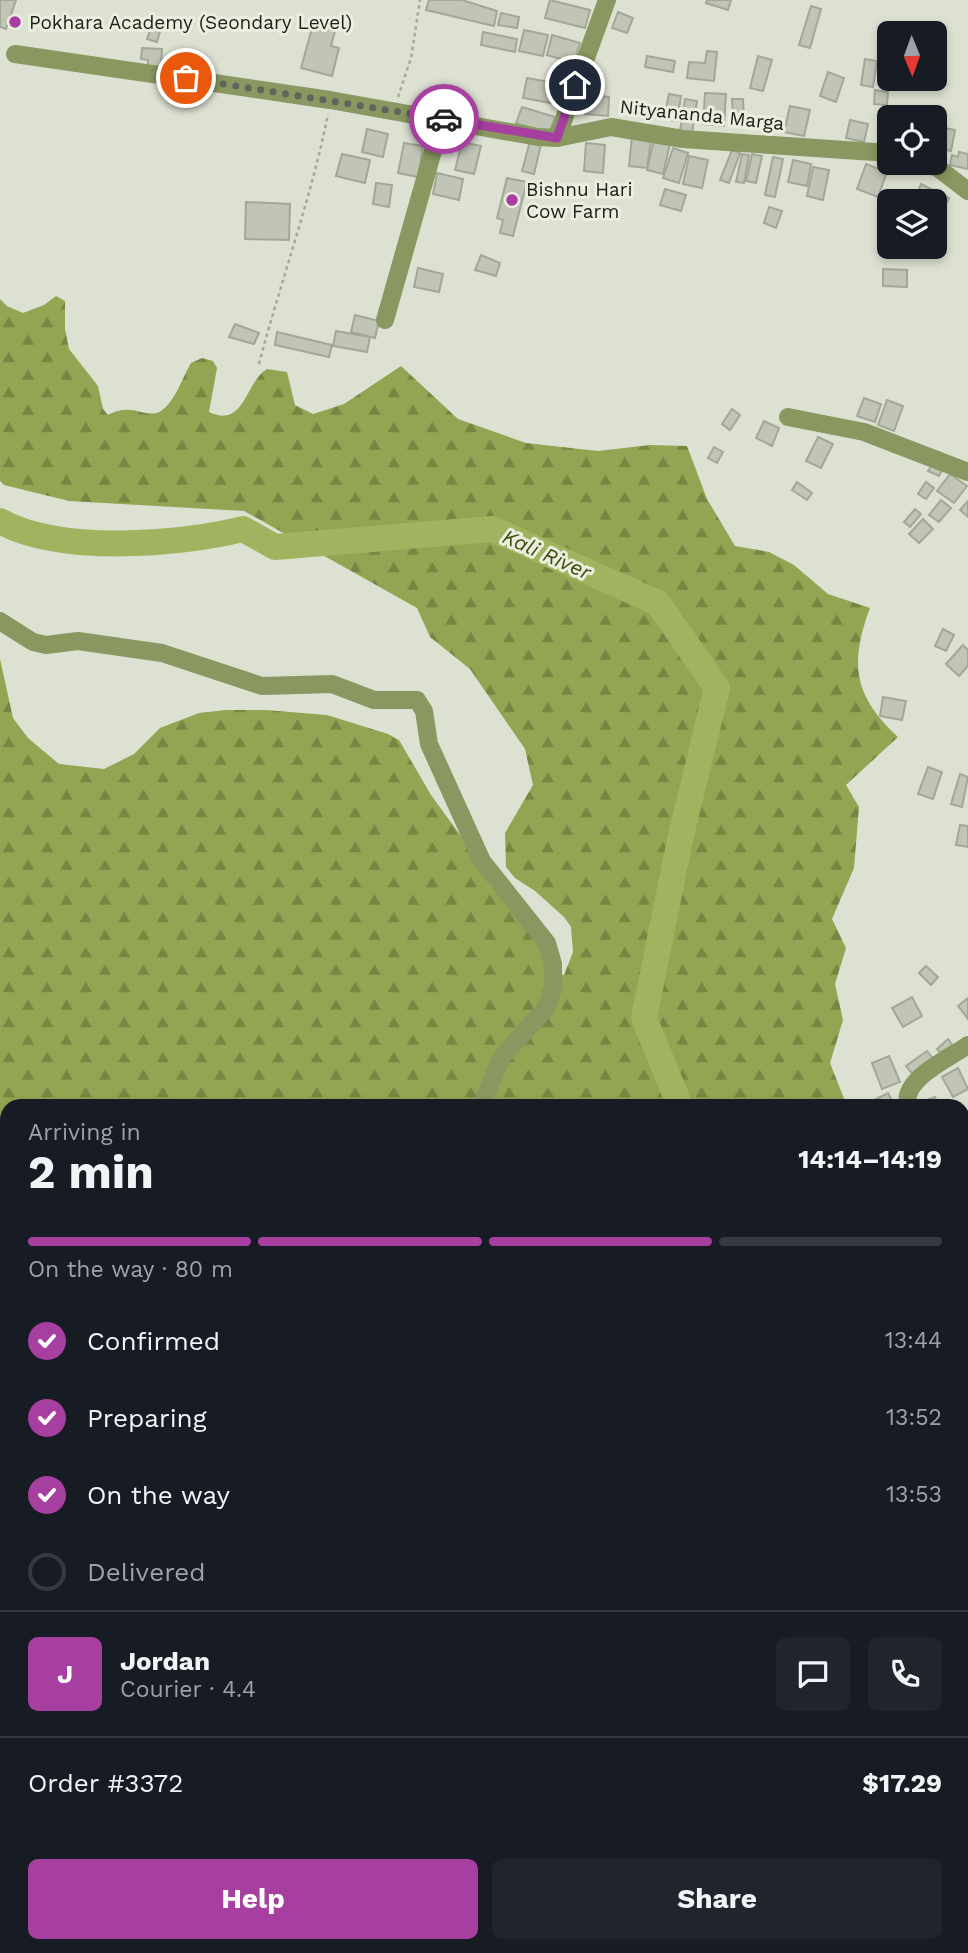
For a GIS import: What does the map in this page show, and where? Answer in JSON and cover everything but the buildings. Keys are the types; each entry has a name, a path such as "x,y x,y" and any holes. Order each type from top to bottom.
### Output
{"street":[{"path":"557,138 607,0"},
{"name":"Nityananda Marga","path":"15,54 330,100 557,138 611,127 683,139 877,152"},
{"path":"385,320 442,119"},
{"path":"947,175 968,191"},
{"path":"788,417 864,432 968,472"},
{"path":"0,621 33,642 46,645 78,641 162,653 262,687 332,684 374,700 417,700 424,711 429,744 482,861 547,943 553,964 553,988 547,1008 502,1056 484,1099"},
{"path":"907,1099 915,1083 968,1045"}],"path":[{"path":"394,110 411,58 420,0"},
{"path":"259,364 275,302 299,234 330,100"}],"green space":[{"path":"56,296 65,301 65,329 69,349 98,386 103,409 108,415 125,410 150,413 161,411 175,395 191,363 202,358 213,361 217,368 209,412 221,416 237,409 267,369 287,372 295,405 313,414 344,404 401,366 458,419 526,443 598,451 650,445 687,446 707,499 735,546 769,552 794,565 828,594 870,608 859,646 860,678 872,707 898,737 846,785 859,807 854,868 832,919 846,948 835,984 843,1020 830,1063 844,1099 0,1099 0,659 13,718 28,738 59,764 104,769 134,754 160,728 199,713 226,710 327,715 388,734 399,740 431,795 474,854 490,886 531,924 550,973 564,975 573,952 571,927 564,917 535,891 515,878 506,867 505,833 533,785 525,749 470,669 430,637 417,608 244,511 69,501 4,485 0,481 0,299 7,306 23,313 44,305"}],"waterway":[{"name":"Kali River","path":"0,521 25,531 86,542 154,542 217,535 243,529 275,547 492,529 658,603 717,688 681,835 644,1018 677,1099"}],"way so far":[{"path":"186,78 444,119"}],"place":[{"name":"Pokhara Academy (Seondary Level)","path":"15,22"},
{"name":"Bishnu Hari Cow Farm","path":"512,200"}],"route":[{"path":"444,119 480,128 557,138 575,85"}]}
